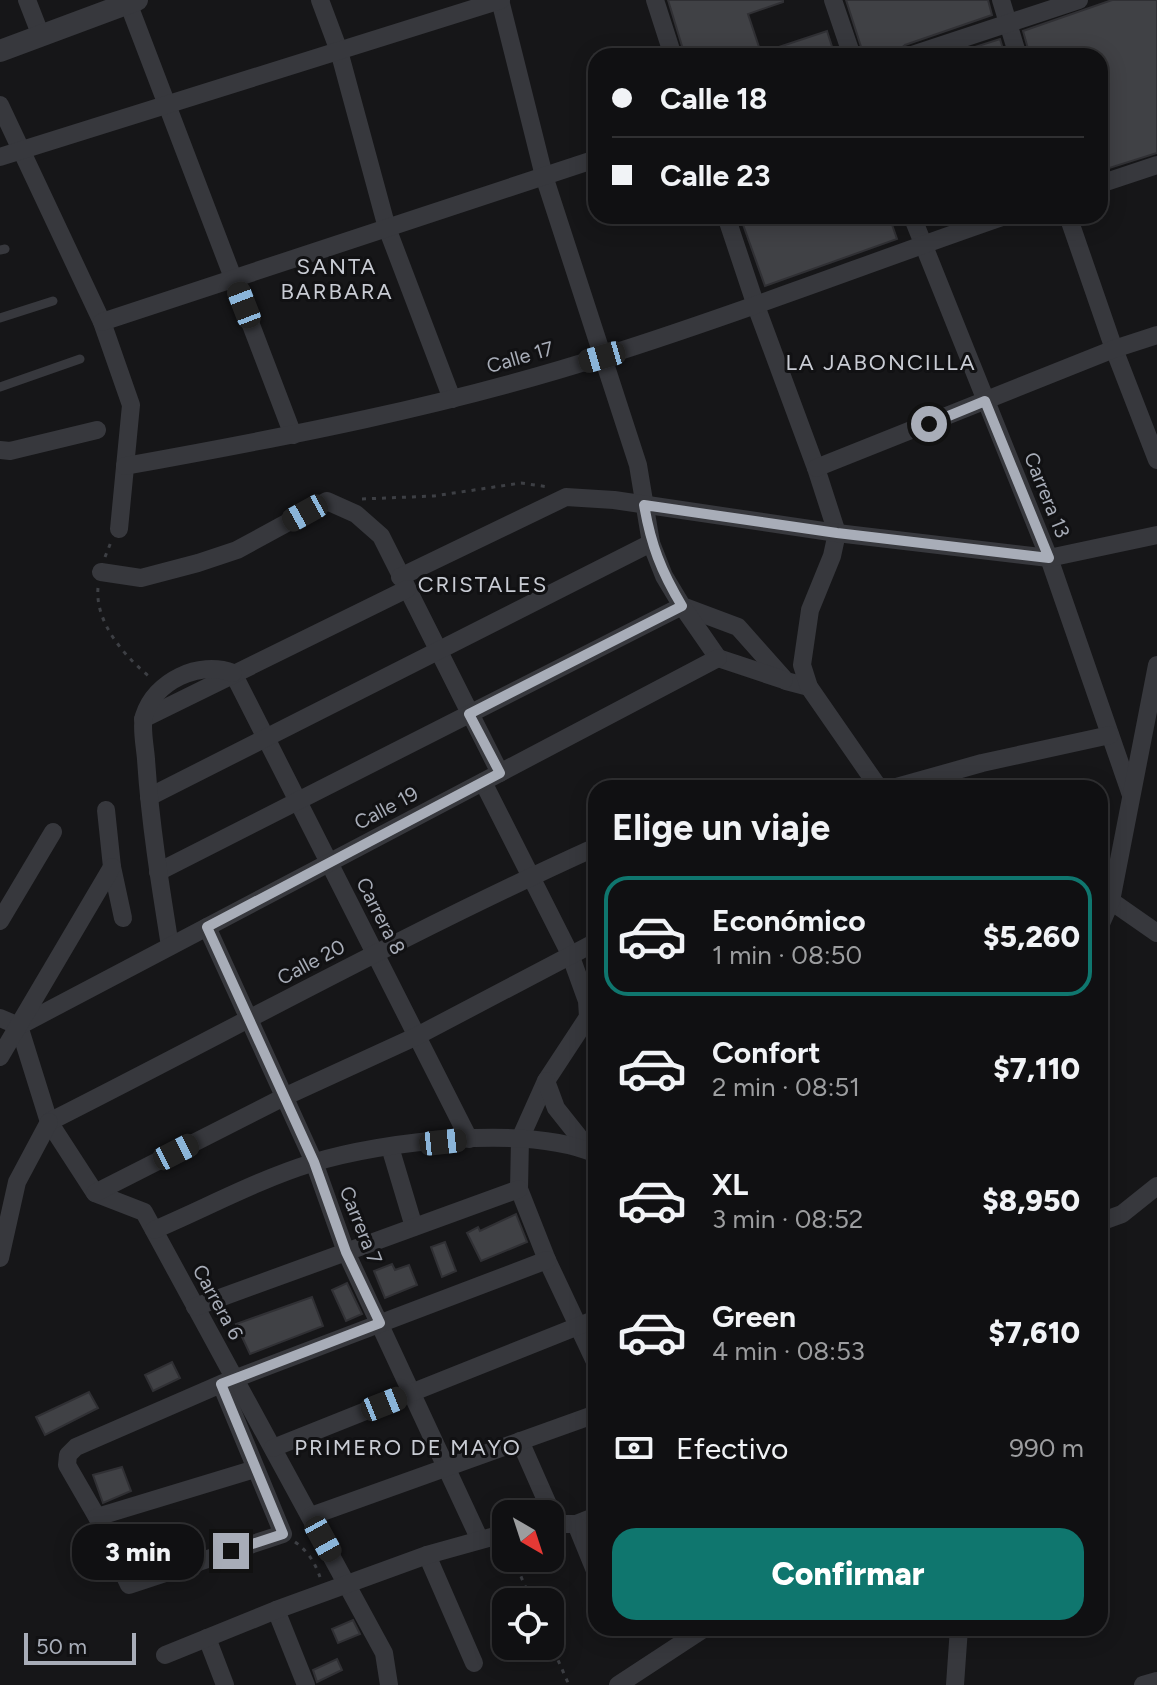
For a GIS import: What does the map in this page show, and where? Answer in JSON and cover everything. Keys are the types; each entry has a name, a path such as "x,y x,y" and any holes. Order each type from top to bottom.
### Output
{"street":[{"path":"27,0 41,36"},
{"path":"320,0 339,51 387,228 452,399"},
{"path":"0,157 500,0 544,176 638,465 651,543 664,576 718,658 809,687"},
{"path":"655,0 670,48"},
{"path":"833,0 849,48"},
{"path":"1001,0 1016,48"},
{"path":"933,48 1079,0"},
{"path":"0,51 131,1 167,105 293,435"},
{"path":"0,105 102,322 131,405 119,529"},
{"path":"102,322 588,162"},
{"path":"1108,181 1157,165"},
{"path":"729,224 837,533 832,556 810,610 802,665 809,687 873,780"},
{"name":"Carrera 13","path":"915,224 1049,558 1131,795"},
{"name":"Calle 17","path":"125,466 293,435 452,399 602,357 756,306 981,224"},
{"path":"1071,224 1157,460"},
{"path":"816,468 1114,349 1157,335"},
{"path":"0,450 10,451 97,430"},
{"path":"143,719 566,497 1049,558 1157,535"},
{"path":"101,572 141,578 198,563 237,550 327,501 356,514 381,536 469,714 491,778 532,877 570,954 587,1001 588,1017 546,1081 520,1139 519,1189 547,1260 588,1323 273,1448"},
{"path":"149,797 651,543"},
{"path":"158,872 682,606 738,627 786,681"},
{"name":"Calle 19","path":"19,1026 718,658"},
{"path":"1108,908 1157,665"},
{"path":"170,946 149,797 143,719 151,702 164,687 186,673 208,668 233,673"},
{"name":"Carrera 8","path":"233,673 469,1139"},
{"path":"921,780 982,763 1110,735"},
{"path":"106,810 112,867 123,918"},
{"path":"0,921 53,832"},
{"name":"Calle 20","path":"49,1122 375,953 588,853"},
{"path":"0,1057 112,867"},
{"path":"1111,901 1157,933"},
{"name":"Carrera 7","path":"207,927 314,1162 346,1252 479,1538"},
{"path":"0,1018 19,1026 49,1122 95,1193 284,1097 417,1036 588,946"},
{"path":"546,1081 556,1108 588,1146"},
{"path":"0,1258 17,1182 49,1122"},
{"path":"154,1230 274,1176 314,1162 390,1147 469,1139 520,1139 542,1140 588,1152"},
{"path":"390,1147 414,1227"},
{"path":"1108,1219 1122,1214 1157,1186"},
{"path":"195,1307 519,1189"},
{"name":"Carrera 6","path":"95,1193 144,1212 195,1307 228,1382 273,1448 384,1653 389,1685"},
{"path":"228,1382 255,1469 283,1534 129,1585 97,1517 67,1465 68,1455 76,1447 228,1382 547,1260"},
{"path":"311,1516 588,1417"},
{"path":"520,1441 543,1500"},
{"path":"97,1517 255,1469"},
{"path":"564,1525 588,1519"},
{"path":"576,1524 588,1553"},
{"path":"165,1655 276,1610 427,1555 492,1536"},
{"path":"427,1555 474,1663"},
{"path":"276,1610 306,1685"},
{"path":"618,1685 693,1636"},
{"path":"955,1685 958,1636"},
{"path":"207,1638 225,1685"}],"lane":[{"path":"0,318 53,301"},
{"path":"0,387 80,359"}],"path":[{"path":"358,500 434,496 521,483 545,485 566,497"},
{"path":"119,529 108,547 101,572 98,593 100,614 139,668 164,687"},
{"path":"283,1534 303,1548 327,1592"},
{"path":"558,1660 569,1685"}],"building":[{"path":"668,0 783,0 748,14 759,48 683,48"},
{"path":"846,0 988,0 992,15 901,48 861,48"},
{"path":"1112,0 1157,0 1157,153 1108,168 1108,48 1028,48 1023,31"},
{"path":"827,31 832,48 776,48"},
{"path":"1000,39 1003,48 972,48"},
{"path":"743,224 892,224 897,239 765,286"},
{"path":"516,1214 527,1242 481,1261 467,1233 478,1227 480,1231"},
{"path":"445,1242 456,1271 442,1277 431,1247"},
{"path":"392,1264 395,1270 409,1265 417,1285 385,1298 374,1271"},
{"path":"347,1283 362,1314 346,1321 332,1290"},
{"path":"312,1297 323,1326 250,1354 236,1324"},
{"path":"172,1362 180,1378 153,1391 145,1375"},
{"path":"89,1392 98,1408 45,1435 36,1417"},
{"path":"122,1467 131,1491 103,1503 93,1475"},
{"path":"353,1620 360,1634 338,1643 332,1629"},
{"path":"337,1659 342,1670 317,1682 313,1670"}],"district":[{"name":"SANTA BARBARA","path":"337,278"},
{"name":"LA JABONCILLA","path":"881,362"},
{"name":"CRISTALES","path":"483,584"},
{"name":"PRIMERO DE MAYO","path":"408,1447"}],"route":[{"path":"231,1551 283,1534 221,1384 380,1323 346,1252 314,1162 207,927 500,773 469,714 682,606 664,576 651,543 644,505 837,533 1049,558 985,401 929,424"}]}
